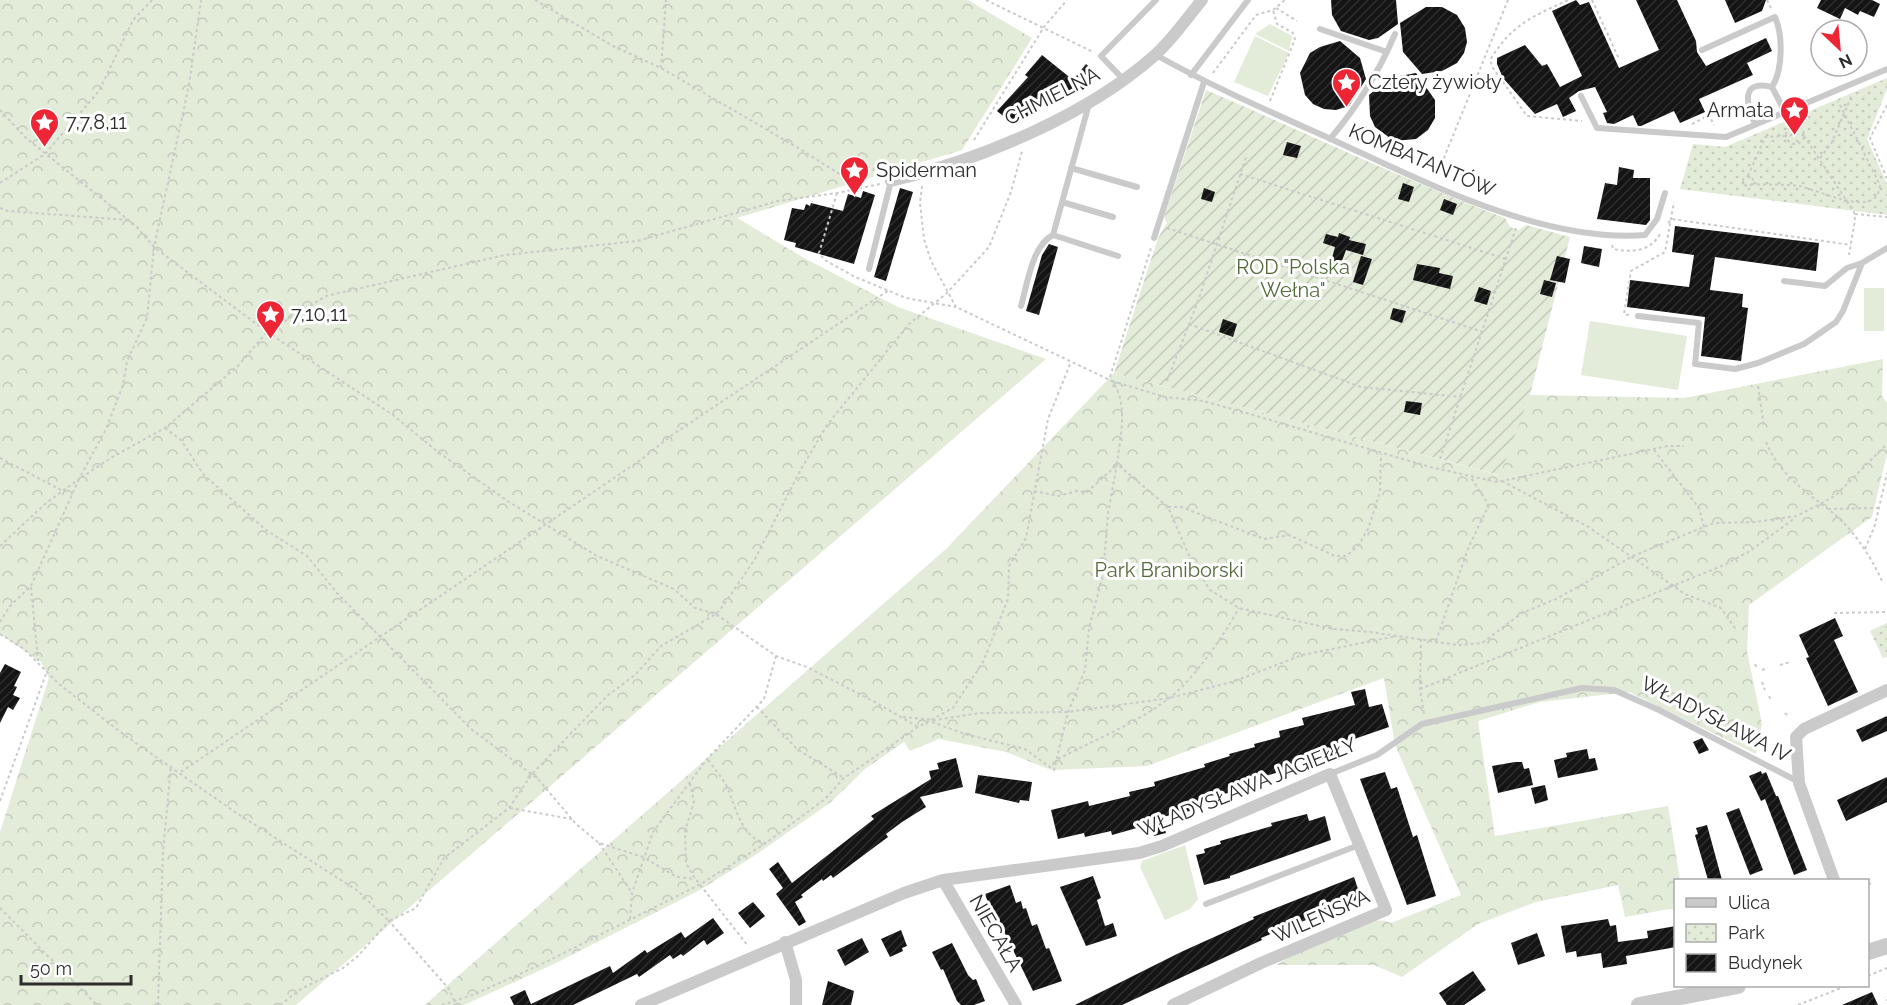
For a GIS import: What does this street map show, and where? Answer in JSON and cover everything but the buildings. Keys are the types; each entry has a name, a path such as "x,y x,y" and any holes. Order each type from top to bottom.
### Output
{"street":[{"name":"CHMIELNA","path":"891,182 920,175 974,155 1026,133 1090,100 1124,80 1156,55 1202,0"},
{"name":"WŁADYSŁAWA IV","path":"1834,879 1799,783 1796,737 1804,729 1887,690"},
{"name":"WILEŃSKA","path":"1173,1005 1261,963 1386,910 1330,774"},
{"name":"WŁADYSŁAWA JAGIEŁŁY","path":"641,1005 904,893 943,880 1139,853 1162,846 1330,774"},
{"name":"NIECAŁA","path":"943,880 1016,1005"},
{"path":"786,942 796,980 796,1005"},
{"path":"1869,952 1887,946"},
{"path":"1639,1005 1679,1001 1734,987"}],"lane":[{"path":"1124,80 1101,56 1156,0"},
{"path":"1191,75 1248,0"},
{"path":"1702,50 1775,17 1780,29 1777,79 1772,87"},
{"path":"1320,29 1387,52"},
{"path":"1330,139 1357,107 1379,72 1395,34"},
{"name":"KOMBATANTÓW","path":"1156,55 1204,82 1433,186 1519,217 1580,233 1614,238 1645,236 1657,219 1665,193"},
{"path":"1581,96 1598,128 1713,138 1726,137 1887,69"},
{"path":"1154,237 1204,82"},
{"path":"1755,124 1747,105 1747,97 1752,90 1760,86 1772,87"},
{"path":"1772,87 1785,112"},
{"path":"1053,235 1090,100"},
{"path":"1071,168 1137,187"},
{"path":"869,268 891,182"},
{"path":"1062,202 1113,217"},
{"path":"1021,306 1037,252 1045,238 1053,235 1118,256"},
{"path":"1784,281 1825,286 1847,268 1862,263 1887,248"},
{"path":"1638,316 1699,323 1695,364 1735,369 1752,365 1804,344 1836,322 1843,311 1862,263"},
{"name":"WŁADYSŁAWA JAGIEŁŁY","path":"1330,774 1377,755 1426,723 1582,688 1614,690"},
{"name":"WŁADYSŁAWA IV","path":"1614,690 1659,710 1799,783"},
{"path":"1206,904 1359,845"}],"path":[{"path":"0,183 45,154 99,91 133,20 152,0"},
{"path":"0,622 10,606 31,586 79,479 106,429 123,385 127,361 147,318 154,247 189,85 201,0"},
{"path":"535,0 613,46 661,68 800,149 860,187"},
{"path":"661,68 666,0"},
{"path":"986,0 1101,56"},
{"path":"974,155 974,142 982,123 1044,27 1067,0"},
{"path":"1220,80 1210,76 1256,15 1275,9 1285,0"},
{"path":"1433,186 1508,0"},
{"path":"1568,0 1521,22 1499,46 1490,60 1493,68 1527,116 1594,122"},
{"path":"1592,0 1619,60"},
{"path":"1275,9 1297,21"},
{"path":"1270,101 1295,39 1293,33 1277,24 1275,9"},
{"path":"1820,158 1831,144 1854,90"},
{"path":"1260,97 1277,103"},
{"path":"1765,137 1748,176 1743,178 1743,183 1747,186 1751,184 1800,186 1847,200 1874,201 1881,185 1837,97"},
{"path":"1887,105 1870,138 1887,179"},
{"path":"0,110 26,138 128,220 154,247 267,332 393,415 438,452 508,502 597,556 674,589 695,608 716,614 776,656 807,667 918,727"},
{"path":"1609,240 1613,249 1644,249 1657,241 1664,226 1672,219 1851,244 1855,214 1847,200 1801,128 1796,126 1788,130 1786,136"},
{"path":"1761,129 1765,137"},
{"path":"280,1005 301,989 344,968 358,956 389,921 416,908 444,858 509,808 532,774 607,696 636,674 661,646 716,614 755,558 800,471 827,425 909,324 933,302 947,293 989,247 1011,192 1026,133"},
{"path":"1786,136 1789,141 1797,144 1804,136"},
{"path":"1765,137 1786,136"},
{"path":"1167,381 1190,324 1246,157"},
{"path":"1240,174 1506,259"},
{"path":"920,175 924,239 931,261 956,307"},
{"path":"1748,176 1752,178 1751,184"},
{"path":"0,546 79,479 114,456 165,428 237,367 267,332 326,296 505,255 637,241 778,201 837,193 891,182"},
{"path":"837,193 820,251 825,260 853,276 906,298 956,307 1071,362 1111,379 1165,397 1203,401 1381,454 1470,476 1502,481 1587,526 1633,556 1684,594 1721,609 1737,631"},
{"path":"0,208 128,220"},
{"path":"1855,214 1887,217"},
{"path":"1440,459 1519,217"},
{"path":"1638,316 1624,314 1631,271 1665,252 1671,221"},
{"path":"1158,226 1483,332"},
{"path":"931,722 965,734 1025,749 1054,770 1068,712 1085,670 1089,628 1103,575 1107,514 1117,464 1122,411 1120,394 1111,379 1154,237"},
{"path":"181,772 642,459 672,435 824,336 889,290"},
{"path":"1190,324 1361,387 1461,397"},
{"path":"442,1005 453,999 486,989 700,884 766,843 825,799 844,778 918,727 935,720 953,708 983,662 1008,599 1009,566 1026,538 1048,419 1071,362"},
{"path":"1758,386 1764,427"},
{"path":"165,428 181,440 203,474 266,530 307,556 337,593 471,729 532,774 572,819 599,843 632,893"},
{"path":"1766,442 1771,454 1785,472 1806,495 1820,505 1828,508 1879,508"},
{"path":"1420,689 1750,551 1797,516 1835,496 1887,444"},
{"path":"1502,481 1684,446"},
{"path":"1654,450 1698,508 1704,527"},
{"path":"1168,507 1181,507 1264,539 1289,535 1335,556 1346,556 1358,546 1368,529 1380,492 1381,454"},
{"path":"0,458 63,492"},
{"path":"1034,491 1058,496 1077,491 1087,492 1117,464"},
{"path":"1117,464 1168,507 1192,562 1210,590 1239,608 1332,629 1458,645 1482,643 1522,613 1556,599 1633,556 1714,523 1755,522 1797,516"},
{"path":"1865,549 1875,525 1887,473"},
{"path":"1436,642 1469,546 1487,510 1488,504 1470,476"},
{"path":"1828,508 1865,549 1883,583"},
{"path":"31,586 38,661"},
{"path":"1058,759 1130,723 1170,698 1223,637 1239,608"},
{"path":"1834,614 1887,612"},
{"path":"0,634 38,661 59,684 123,734 171,765 235,812 283,840 358,891 389,921 449,989 456,1005"},
{"path":"900,717 935,720 980,713 1068,712 1170,698 1235,681 1302,656 1381,637 1401,636"},
{"path":"1421,639 1420,689 1426,723"},
{"path":"630,919 632,893 653,832 707,759 764,699 776,656"},
{"path":"1780,665 1790,662"},
{"path":"1762,670 1768,668"},
{"path":"0,801 48,670"},
{"path":"1762,682 1765,690"},
{"path":"757,707 797,749 844,778"},
{"path":"707,759 723,780 743,827 754,839 766,843"},
{"path":"158,1005 163,852 171,765"},
{"path":"690,783 694,802 685,831 683,847 686,863 695,879 756,955"},
{"path":"509,808 572,819"},
{"path":"599,843 643,856 677,877 695,879"},
{"path":"1869,882 1872,887"},
{"path":"0,908 97,1005"},
{"path":"1869,976 1887,968"},
{"path":"1798,1005 1843,987"}],"green space":[{"path":"0,0 968,0 1032,38 962,150 737,218 804,258 898,307 1046,359 296,1005 0,1005 0,832 49,678 41,662 0,634"},
{"path":"1270,24 1292,36 1289,51 1255,34"},
{"path":"1255,36 1289,53 1268,96 1234,82"},
{"path":"1887,78 1887,89 1867,139 1887,184 1887,215 1680,189 1693,144 1725,147"},
{"name":"ROD \"Polska Wełna\"","path":"1206,90 1392,172 1505,218 1510,227 1519,230 1526,225 1570,237 1530,395 1500,475 1114,373 1158,238 1167,223 1164,217"},
{"path":"1864,288 1884,288 1884,331 1864,331"},
{"path":"1590,321 1687,336 1678,390 1581,375"},
{"name":"Park Braniborski","path":"1883,359 1882,396 1887,403 1887,454 1872,517 1749,605 1747,651 1762,724 1756,754 1629,692 1540,702 1478,721 1495,836 1668,806 1680,879 1674,879 1674,908 1625,917 1618,885 1536,902 1478,924 1402,977 1374,965 1276,965 1349,927 1379,920 1391,923 1461,895 1395,745 1384,678 1147,766 1051,770 1006,752 939,739 910,751 904,742 865,769 831,802 757,854 700,890 552,965 464,1005 425,1005 946,549 1114,373 1499,475 1530,395 1684,398"},
{"path":"1887,623 1887,657 1883,658 1870,631"},
{"path":"1185,845 1198,899 1190,909 1165,920 1140,867 1142,861"}],"place":[{"name":"Cztery żywioły","path":"1347,108"},
{"name":"Armata","path":"1795,136"},
{"name":"7,7,8,11","path":"45,148"},
{"name":"Spiderman","path":"855,196"},
{"name":"7,10,11","path":"270,340"}]}
